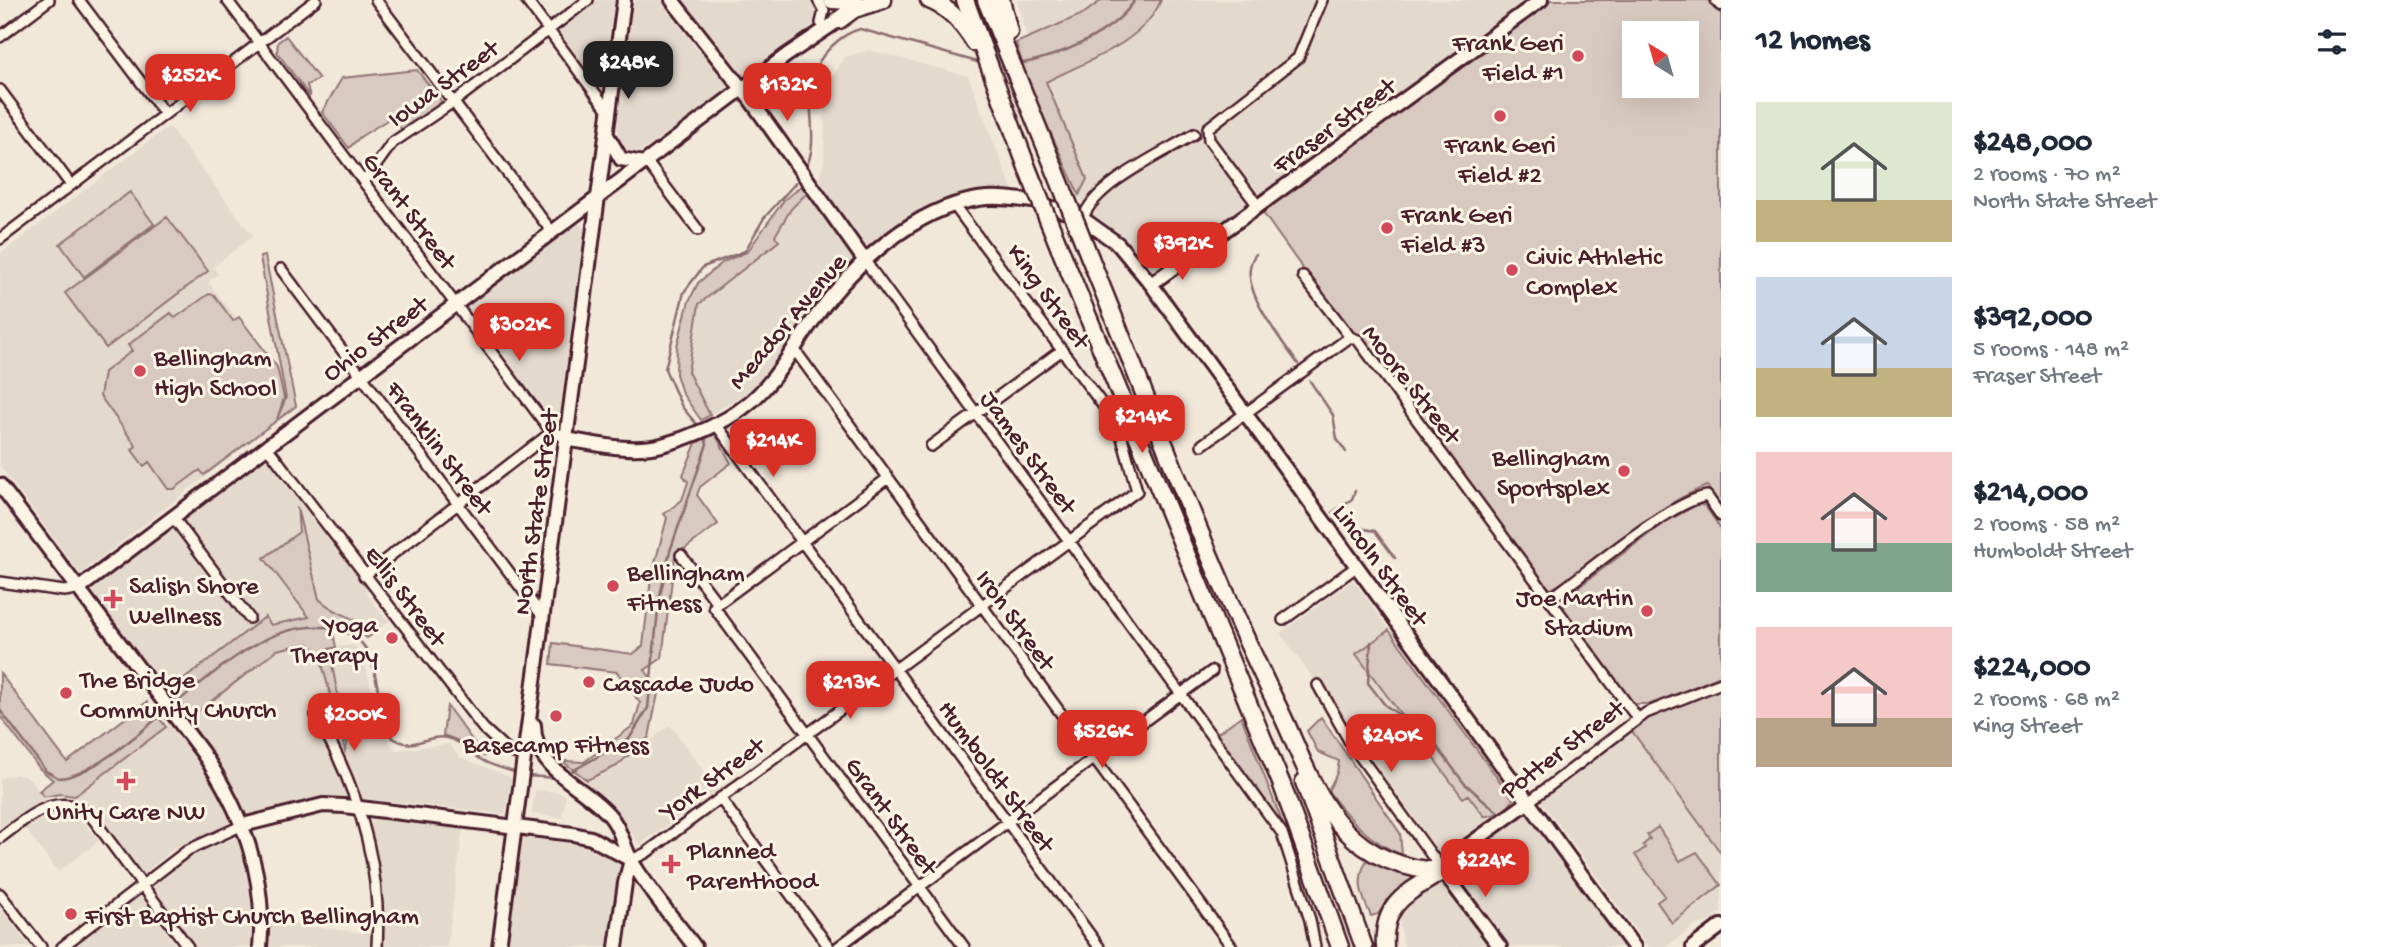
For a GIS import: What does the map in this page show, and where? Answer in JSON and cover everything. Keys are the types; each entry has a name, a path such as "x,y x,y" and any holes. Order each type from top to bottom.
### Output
{"highway":[{"path":"831,14 853,0"},
{"path":"831,14 883,0"},
{"path":"929,0 945,8 975,37"},
{"path":"965,0 975,37 990,67 1028,170 1282,785 1340,947"},
{"path":"986,0 1000,12 1026,96 1240,627 1323,800 1343,829 1362,845 1396,864 1420,871 1443,871"},
{"path":"1264,679 1346,891 1364,947"},
{"path":"1305,849 1330,947"},
{"path":"1385,947 1384,931 1398,901 1413,888 1443,871"}],"street":[{"path":"0,37 49,0"},
{"path":"79,0 165,114"},
{"name":"Grant Street","path":"227,0 456,304 560,436"},
{"path":"0,239 316,0"},
{"path":"376,0 552,232"},
{"path":"526,0 610,113"},
{"name":"Iowa Street","path":"364,182 392,143 453,102 587,0"},
{"name":"North State Street","path":"534,696 560,436 598,197 624,0"},
{"name":"James Street","path":"672,0 816,188 975,414 1282,833 1315,947"},
{"path":"818,0 824,11 831,14"},
{"path":"1258,206 1209,140 1208,128 1211,123 1298,58 1322,0"},
{"path":"1717,0 1721,5"},
{"name":"Fraser Street","path":"1151,284 1534,2"},
{"name":"Ohio Street","path":"799,47 804,36 831,14"},
{"name":"Ohio Street","path":"78,589 742,89 799,47 809,43 831,14"},
{"path":"0,90 71,185"},
{"path":"1083,219 1085,212 1109,186 1194,134"},
{"path":"607,135 621,159 645,162 698,230"},
{"name":"Meador Avenue","path":"560,436 636,448 661,446 715,423 745,407 769,382 818,313 865,261 908,229 954,205 988,198 1031,201"},
{"name":"King Street","path":"954,205 1119,427 1137,491"},
{"path":"1053,208 1066,212"},
{"name":"Lincoln Street","path":"1083,219 1118,244 1151,284 1634,947"},
{"name":"Franklin Street","path":"281,270 543,617"},
{"name":"Moore Street","path":"1303,275 1350,337 1358,340 1638,719"},
{"path":"1202,445 1350,337"},
{"name":"Iron Street","path":"794,349 1232,947"},
{"path":"931,446 1062,350"},
{"name":"Humboldt Street","path":"715,423 1099,947"},
{"path":"364,576 544,438 560,436"},
{"name":"Ellis Street","path":"267,447 483,728 508,751 524,757"},
{"path":"716,606 888,478"},
{"path":"0,485 212,766 243,825 260,889 260,947"},
{"name":"York Street","path":"631,860 646,853 1137,491"},
{"path":"1550,599 1663,516 1694,498 1707,496 1721,516"},
{"path":"173,517 249,618"},
{"name":"Grant Street","path":"681,555 807,734 964,947"},
{"path":"1283,620 1356,567"},
{"path":"0,582 64,590 78,589"},
{"path":"838,947 1212,671"},
{"name":"Potter Street","path":"1443,871 1451,858 1646,713 1721,683"},
{"path":"1318,685 1351,744 1500,947"},
{"path":"499,947 534,696"},
{"path":"534,696 534,737 551,767 614,821 631,860 695,947"},
{"path":"316,715 339,754 359,807 379,912 377,947"},
{"path":"720,798 829,947"},
{"path":"0,838 43,807 55,804 76,806 94,820 188,947"},
{"path":"62,947 141,884 202,841 243,825 323,805 515,826 591,838 631,860"},
{"path":"615,947 631,860"},
{"path":"0,894 41,947"},
{"path":"1693,947 1721,926"}],"shaded area":[{"path":"595,0 614,0 603,80 598,85 556,31"},
{"path":"634,0 661,0 699,52 711,59 728,82 726,90 684,122 636,155 627,156 619,149 617,118"},
{"path":"683,0 813,0 820,9 819,22 745,76 739,77 719,54 721,51"},
{"path":"1017,0 1102,0 1083,14 1027,38"},
{"path":"1102,0 1161,0 1153,15 1127,40 1095,59 1046,82 1087,179 1079,195 1029,86 1016,43 1083,14"},
{"path":"1161,0 1532,0 1155,274 1124,239 1090,220 1079,195 1087,179 1046,82 1111,49 1159,7"},
{"name":"Civic Athletic Complex","path":"1550,0 1710,0 1721,14 1721,507 1707,486 1686,496 1646,520 1551,589 1543,584 1365,341 1345,328 1261,210"},
{"path":"286,36 319,79 307,85 310,97 277,52 278,42"},
{"path":"869,50 968,76 1014,194 938,207 870,246 861,244 819,178 824,162 825,96 830,81 845,57"},
{"path":"417,70 442,102 402,130 392,117 360,137 349,148 322,112 342,78"},
{"name":"Bellingham High School","path":"169,126 253,236 213,267 218,274 208,282 281,374 286,398 276,422 80,574 0,466 0,254"},
{"path":"801,186 807,193 791,209 775,236 779,241 699,304 688,372 710,415 701,420 682,393 676,374 677,346 689,301 698,283 723,262 747,252 784,200"},
{"path":"130,192 154,224 84,277 60,244"},
{"path":"807,193 855,255 856,263 820,302 756,387 710,415 687,372 699,304 778,241 775,237 791,209"},
{"path":"167,217 208,271 106,348 65,293"},
{"path":"575,222 582,225 584,230 559,416 553,420 466,307 468,302"},
{"path":"265,256 296,406 204,475 200,470 174,489 168,489 149,462 144,466 132,450 136,446 100,396 104,372 132,351 128,345 171,313 175,318 209,294 214,295 233,321 239,317 277,367 284,398 277,419 286,398 260,257"},
{"path":"715,434 731,463 700,487 697,495 718,524 675,556 662,658 645,670 659,689 649,737 617,766 587,780 562,761 584,762 634,725 640,703 617,672 551,664 553,643 633,654 643,646 651,578 667,518 664,514 682,500 688,482 683,475 696,443"},
{"path":"263,458 278,470 278,475 368,590 366,593 384,617 391,619 374,633 363,622 328,608 319,599 300,511 295,511 299,532 265,558 309,617 271,625 265,617 170,690 167,687 163,690 92,595 91,587"},
{"name":"Joe Martin Stadium","path":"1698,504 1705,506 1721,529 1721,676 1651,704 1634,704 1564,610 1564,598 1661,525"},
{"path":"297,507 319,599 374,633 367,638 353,627 331,622 336,647 329,649 347,744 345,751 320,656 308,643 277,650 191,717 170,690 265,617 271,625 309,617 264,558 299,532"},
{"path":"1353,580 1625,947 1508,947 1280,633"},
{"path":"1389,630 1513,799 1497,814 1484,816 1468,795 1463,798 1356,654"},
{"path":"308,643 320,656 345,750 329,648 353,645 362,653 381,727 395,750 449,744 460,757 512,778 505,814 342,796 319,798 253,817 246,814 218,763 186,720 277,650"},
{"path":"0,673 67,762 147,702 166,727 75,796 60,794 44,797 39,791 53,780 40,769 0,716"},
{"path":"1721,687 1721,853 1632,731 1646,717"},
{"path":"447,706 485,757 469,745 443,735"},
{"path":"1241,716 1286,832 1215,735"},
{"path":"1321,717 1400,833 1402,855 1361,829 1328,791 1337,773 1339,761 1318,752 1307,731"},
{"path":"169,725 209,778 231,821 227,827 175,848 141,876 97,814 72,799"},
{"path":"670,725 718,790 639,845 625,823 585,784 618,767"},
{"path":"1632,731 1721,853 1721,912 1708,922 1695,926 1666,947 1648,947 1540,799"},
{"path":"16,774 29,778 45,799 0,829 0,778"},
{"path":"535,790 558,792 566,796 562,818 532,814"},
{"path":"72,810 99,841 58,872 24,827 45,813"},
{"path":"377,817 463,828 447,947 383,947 384,897 370,835 372,821"},
{"path":"1658,827 1680,861 1697,852 1721,885 1672,923 1657,902 1665,896 1635,855 1645,848 1643,845 1650,839 1647,835"},
{"path":"239,837 250,891 251,947 194,947 148,885 195,852"},
{"path":"523,837 586,846 619,864 621,876 609,947 507,947 518,840"},
{"path":"1368,858 1416,878 1391,897 1378,914 1371,916 1361,887 1362,873"},
{"path":"1436,883 1454,894 1491,947 1404,947 1397,908"},
{"path":"140,894 177,947 74,947 134,900"},
{"path":"0,908 30,947 0,947"},
{"path":"366,918 374,918 373,947 268,947 269,921 364,933"}],"waterway":[{"path":"1019,64 1050,56 1083,42 1113,23 1135,0"},
{"path":"805,169 812,140 813,76 820,61 832,46 845,36 860,29 981,63"},
{"path":"699,427 682,407 665,369 684,292 703,267 745,251 764,218 800,178"},
{"path":"1256,254 1250,266 1250,280 1255,295 1271,326 1298,364"},
{"path":"1310,381 1333,415 1337,439 1346,452"},
{"path":"567,774 629,739 648,708 659,600 670,551 707,444 704,435"},
{"path":"1333,512 1352,499 1355,491"},
{"path":"1343,525 1375,531 1395,558"},
{"path":"172,706 227,663 269,638 290,630 313,627 336,629 353,636 366,649 374,669 390,736 406,743 440,737 453,739 484,761 517,773"},
{"path":"1371,642 1368,683 1385,705 1429,736 1464,783 1500,814"},
{"path":"0,710 46,771 59,778 72,776 101,762 167,710"},
{"path":"526,776 558,778"}],"place":[{"name":"Frank Geri Field #1","path":"1578,56"},
{"name":"Frank Geri Field #2","path":"1500,116"},
{"name":"Frank Geri Field #3","path":"1387,228"},
{"name":"Civic Athletic Complex","path":"1512,270"},
{"name":"Bellingham High School","path":"140,371"},
{"name":"Bellingham Sportsplex","path":"1624,471"},
{"name":"Bellingham Fitness","path":"613,586"},
{"name":"Salish Shore Wellness","path":"113,599"},
{"name":"Joe Martin Stadium","path":"1647,611"},
{"name":"Yoga Therapy","path":"392,638"},
{"name":"Cascade Judo","path":"589,682"},
{"name":"The Bridge Community Church","path":"66,693"},
{"name":"Basecamp Fitness","path":"556,716"},
{"name":"Unity Care NW","path":"126,781"},
{"name":"Planned Parenthood","path":"671,864"},
{"name":"First Baptist Church Bellingham","path":"71,914"}]}
